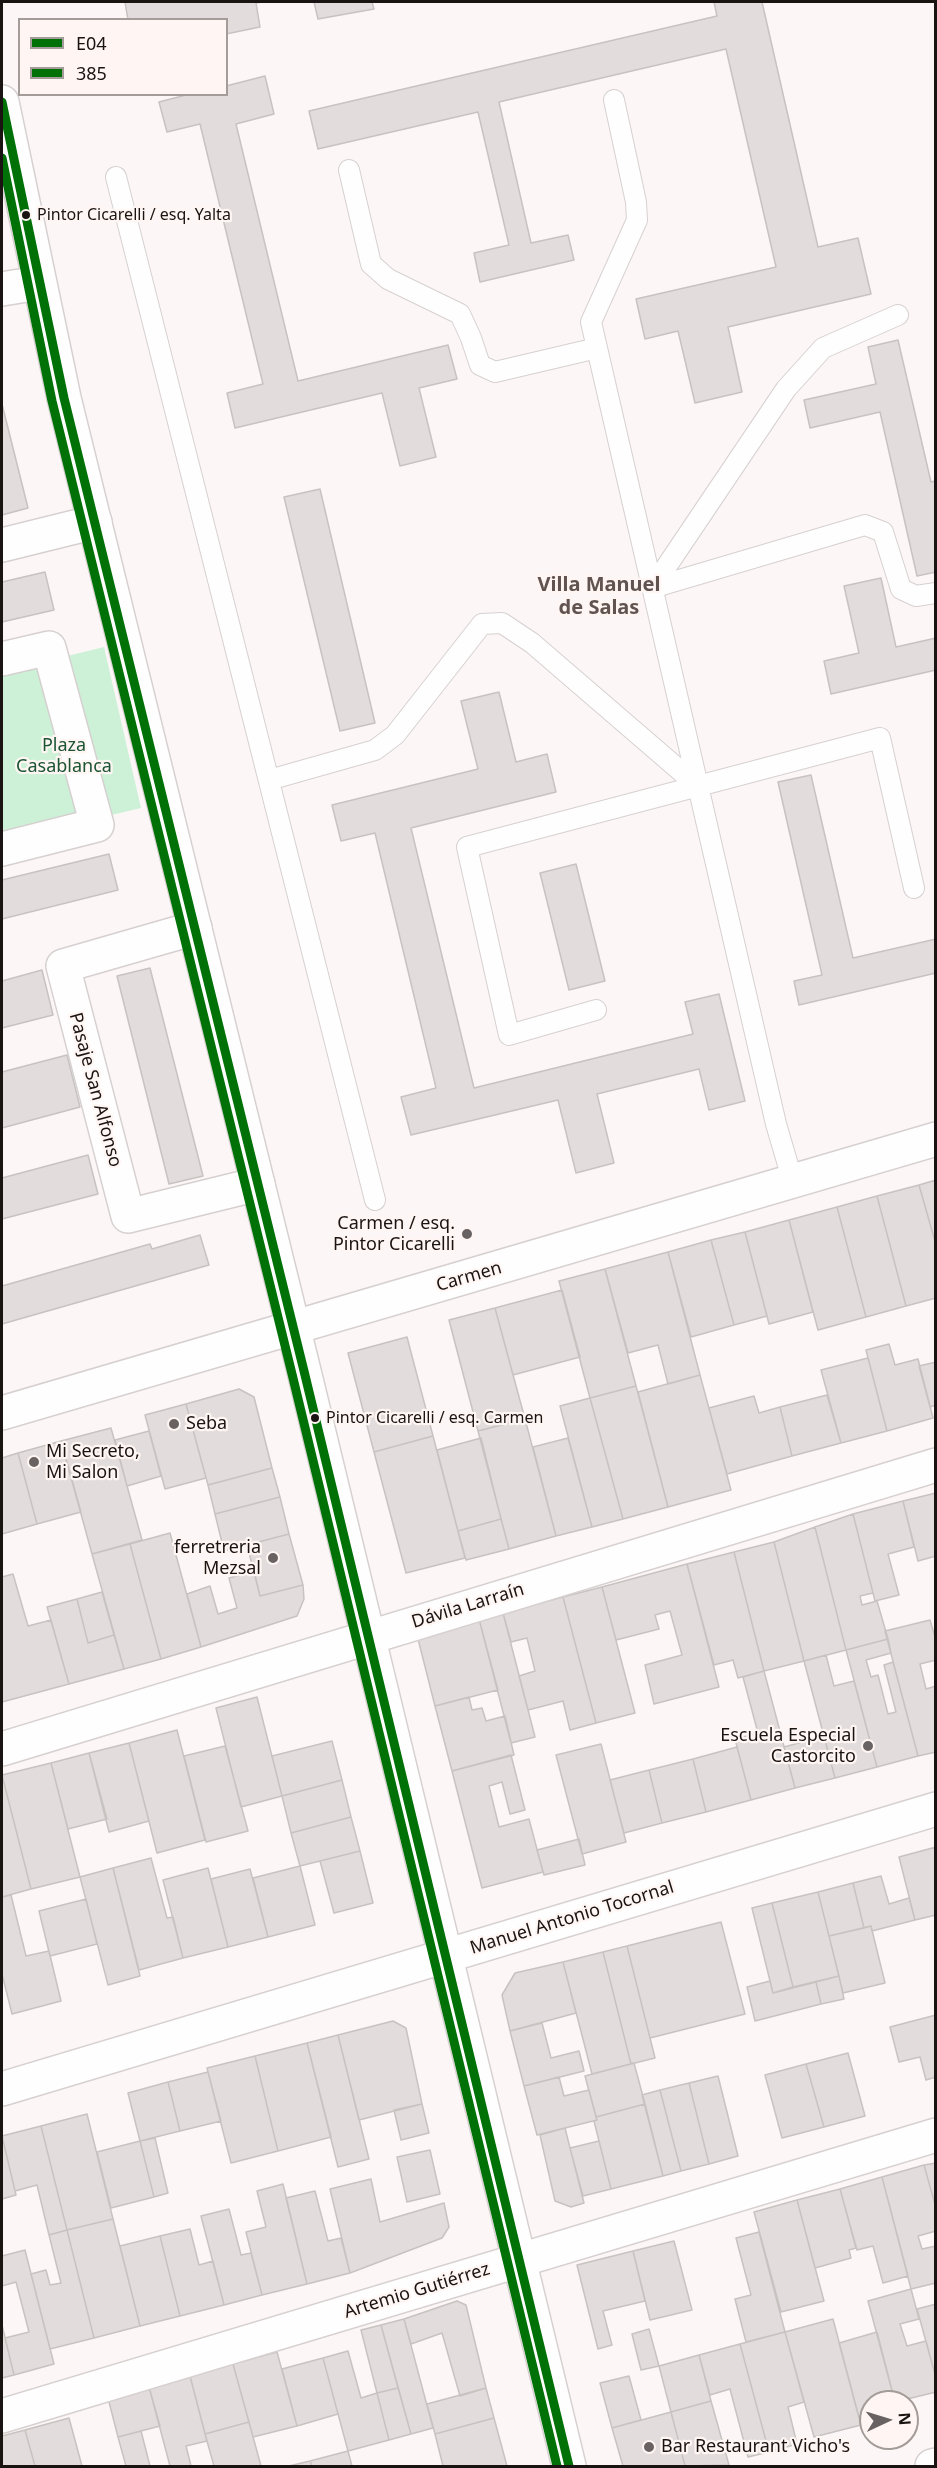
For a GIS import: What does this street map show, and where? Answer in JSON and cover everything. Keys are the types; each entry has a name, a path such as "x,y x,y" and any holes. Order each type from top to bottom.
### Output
{"street":[{"path":"2,111 64,398 294,1329 569,2466"},
{"path":"2,290 39,283"},
{"path":"2,545 95,522"},
{"path":"2,659 49,648 97,825 2,849"},
{"name":"Pasaje San Alfonso","path":"195,928 63,966 128,1216 258,1184"},
{"name":"Carmen","path":"2,1413 936,1139"},
{"name":"Dávila Larraín","path":"2,1749 936,1465"},
{"name":"Manuel Antonio Tocornal","path":"2,2089 936,1809"},
{"name":"Artemio Gutiérrez","path":"2,2416 936,2135"}],"lane":[{"path":"614,100 636,202 637,220 591,322 776,1124 793,1182"},
{"path":"349,170 371,264 388,279 460,314 480,365 495,372 597,348"},
{"path":"116,177 375,1200"},
{"path":"652,588 786,389 823,348 898,315"},
{"path":"652,588 865,525 883,532 901,589 916,596 936,593"},
{"path":"269,780 375,750 395,735 482,624 502,623 532,644 698,786"},
{"path":"596,1010 509,1035 467,847 880,738 914,888"}],"green space":[{"name":"Plaza Casablanca","path":"104,647 141,808 2,841 2,672"}],"building":[{"path":"125,2 262,2 256,3 260,27 228,34 228,18 128,18"},
{"path":"314,2 372,2 374,9 318,19"},
{"path":"714,2 762,2 818,247 858,238 871,294 728,327 742,392 695,403 678,331 645,339 636,299 776,267 726,49 499,102 531,243 568,235 574,260 480,282 474,253 509,245 478,112 318,149 309,111 717,16"},
{"path":"265,76 274,114 236,124 298,381 448,345 457,379 419,388 436,457 400,466 382,393 235,428 227,393 263,384 200,124 167,132 159,102 182,96 228,96 228,85"},
{"path":"898,340 931,482 936,481 936,572 917,576 880,412 810,428 804,400 876,384 868,347"},
{"path":"2,404 28,508 2,515"},
{"path":"320,489 375,723 340,731 284,497"},
{"path":"45,572 54,610 2,622 2,582"},
{"path":"881,578 896,647 936,638 936,670 831,694 824,661 859,653 844,586"},
{"path":"499,692 516,762 547,754 556,792 411,828 474,1088 693,1034 685,1002 719,994 745,1101 709,1110 699,1069 597,1094 614,1163 576,1173 558,1100 411,1135 401,1097 436,1088 375,833 341,841 332,805 478,769 461,701"},
{"path":"811,775 853,958 936,939 936,973 799,1005 794,981 822,975 778,782"},
{"path":"109,854 118,890 2,919 2,880"},
{"path":"576,864 605,981 569,990 540,873"},
{"path":"150,968 203,1176 169,1184 117,976"},
{"path":"42,970 53,1015 2,1028 2,981"},
{"path":"67,1055 80,1107 2,1128 2,1072"},
{"path":"88,1155 98,1194 2,1219 2,1178"},
{"path":"936,1180 936,1245 919,1185"},
{"path":"919,1185 936,1245 936,1298 906,1306 877,1196"},
{"path":"877,1196 906,1306 866,1317 837,1207"},
{"path":"837,1207 866,1317 818,1330 789,1220"},
{"path":"789,1220 813,1312 769,1324 745,1232"},
{"path":"745,1232 767,1316 734,1325 711,1240"},
{"path":"200,1235 209,1265 2,1324 2,1286 150,1244 152,1249"},
{"path":"711,1240 734,1325 691,1337 668,1252"},
{"path":"668,1252 700,1375 668,1384 658,1345 628,1353 605,1269"},
{"path":"605,1269 636,1386 590,1398 559,1281"},
{"path":"562,1290 580,1357 513,1375 495,1308"},
{"path":"495,1308 525,1419 478,1431 449,1320"},
{"path":"407,1337 433,1436 374,1452 348,1353"},
{"path":"889,1344 895,1365 918,1359 933,1418 887,1431 866,1350"},
{"path":"868,1358 887,1431 841,1443 821,1370"},
{"path":"936,1362 936,1405 930,1407 919,1366"},
{"path":"700,1375 731,1490 668,1507 638,1392"},
{"path":"636,1386 668,1507 623,1519 590,1398"},
{"path":"239,1389 254,1397 272,1468 208,1485 186,1404"},
{"path":"827,1395 841,1443 792,1456 780,1407"},
{"path":"754,1396 759,1413 780,1407 792,1456 727,1474 709,1408"},
{"path":"590,1398 623,1519 592,1527 560,1406"},
{"path":"186,1404 206,1478 165,1489 145,1415"},
{"path":"525,1419 556,1536 509,1549 478,1431"},
{"path":"111,1428 142,1540 92,1554 61,1441"},
{"path":"149,1431 161,1476 127,1486 115,1440"},
{"path":"433,1436 465,1558 406,1573 374,1452"},
{"path":"481,1438 501,1519 458,1531 437,1450"},
{"path":"568,1438 592,1527 556,1536 533,1447"},
{"path":"61,1441 81,1512 37,1524 18,1453"},
{"path":"18,1453 37,1524 2,1534 2,1458"},
{"path":"272,1468 280,1497 215,1514 208,1485"},
{"path":"936,1493 936,1556 918,1561 903,1501"},
{"path":"280,1497 289,1534 224,1551 215,1514"},
{"path":"903,1501 914,1547 888,1554 899,1595 875,1601 853,1514"},
{"path":"853,1514 873,1593 860,1596 862,1605 877,1601 888,1639 846,1650 815,1527"},
{"path":"501,1519 509,1549 466,1560 458,1531"},
{"path":"815,1527 846,1650 804,1661 774,1542"},
{"path":"170,1533 201,1647 161,1659 130,1544"},
{"name":"ferretreria Mezsal","path":"289,1534 303,1585 260,1596 247,1545"},
{"path":"774,1542 804,1661 764,1671 734,1552"},
{"path":"130,1544 161,1659 124,1669 92,1554"},
{"path":"734,1552 764,1671 738,1678 733,1660 714,1665 687,1564"},
{"path":"687,1564 719,1687 654,1704 645,1665 682,1655 670,1611 655,1615 659,1629 616,1640 602,1587"},
{"path":"254,1571 260,1596 303,1585 304,1599 297,1616 201,1647 187,1594 210,1586 218,1614 237,1608 229,1578"},
{"path":"13,1574 28,1626 51,1620 69,1684 2,1702 2,1577"},
{"path":"602,1587 635,1713 596,1723 563,1597"},
{"path":"102,1592 114,1635 88,1643 77,1599"},
{"path":"563,1597 596,1723 570,1730 563,1701 528,1710 519,1676 535,1671 527,1638 511,1642 503,1613"},
{"path":"77,1599 88,1643 114,1635 124,1669 69,1684 47,1607"},
{"path":"503,1613 535,1737 511,1743 479,1619"},
{"path":"479,1619 498,1690 435,1706 417,1635"},
{"path":"930,1620 936,1640 936,1660 920,1664 926,1689 936,1686 936,1752 918,1756 885,1631"},
{"path":"888,1639 891,1653 866,1660 871,1677 878,1675 888,1714 896,1712 884,1665 893,1662 918,1756 877,1767 846,1650"},
{"path":"826,1655 834,1686 854,1681 877,1767 835,1778 804,1661"},
{"path":"764,1671 795,1788 751,1800 735,1739 758,1733 743,1677"},
{"path":"257,1697 282,1796 241,1807 216,1708"},
{"path":"469,1697 472,1710 482,1708 486,1721 505,1716 514,1755 452,1771 435,1706"},
{"path":"177,1730 205,1840 157,1853 129,1743"},
{"path":"824,1736 835,1778 795,1788 784,1747"},
{"path":"332,1741 342,1780 282,1796 272,1756"},
{"path":"129,1743 149,1821 109,1832 89,1753"},
{"path":"601,1744 626,1842 582,1854 556,1755"},
{"path":"225,1746 248,1831 206,1842 184,1756"},
{"path":"737,1747 751,1800 706,1812 693,1759"},
{"path":"89,1753 107,1819 68,1829 51,1763"},
{"path":"511,1755 525,1810 510,1814 502,1782 489,1786 499,1827 529,1819 543,1872 482,1888 452,1771"},
{"path":"693,1759 706,1812 662,1823 649,1770"},
{"path":"51,1763 80,1877 31,1889 2,1775"},
{"path":"649,1770 662,1823 624,1833 610,1780"},
{"path":"2,1775 31,1889 2,1897"},
{"path":"342,1780 351,1817 291,1833 282,1796"},
{"path":"351,1817 360,1851 300,1866 291,1833"},
{"path":"579,1839 585,1865 544,1875 537,1850"},
{"path":"936,1847 936,1915 915,1920 899,1857"},
{"path":"360,1851 373,1903 334,1913 320,1861"},
{"path":"151,1858 167,1918 173,1917 183,1958 139,1970 113,1868"},
{"path":"300,1866 315,1925 268,1937 253,1878"},
{"path":"113,1868 140,1976 108,1985 80,1877"},
{"path":"208,1868 228,1947 183,1958 163,1880"},
{"path":"250,1869 268,1937 228,1947 211,1879"},
{"path":"881,1876 889,1904 909,1898 915,1920 872,1931 871,1926 864,1928 853,1883"},
{"path":"853,1883 864,1928 829,1936 818,1892"},
{"path":"818,1892 839,1976 793,1987 772,1903"},
{"path":"11,1895 26,1956 49,1951 61,2001 12,2014 2,1974 2,1897"},
{"path":"86,1899 97,1944 50,1956 39,1911"},
{"path":"772,1903 793,1987 773,1993 752,1908"},
{"path":"721,1922 745,2014 650,2038 627,1946"},
{"path":"871,1926 885,1983 843,1993 829,1936"},
{"path":"627,1946 655,2058 631,2064 603,1952"},
{"path":"603,1952 631,2064 592,2074 563,1962"},
{"path":"563,1962 576,2013 510,2031 502,1995 515,1973"},
{"path":"839,1976 844,1999 821,2004 816,1982"},
{"path":"770,1981 773,1993 816,1982 821,2004 755,2021 747,1987"},
{"path":"936,2015 936,2077 926,2080 920,2057 899,2062 890,2027"},
{"path":"393,2021 406,2028 422,2104 359,2120 338,2035"},
{"path":"542,2023 551,2058 579,2051 584,2071 524,2086 510,2031"},
{"path":"338,2035 369,2159 338,2167 307,2043"},
{"path":"307,2043 331,2137 278,2151 255,2056"},
{"path":"848,2053 865,2116 824,2127 806,2064"},
{"path":"255,2056 278,2151 231,2163 207,2068"},
{"path":"634,2063 645,2104 596,2117 585,2076"},
{"path":"806,2064 824,2127 782,2138 765,2075"},
{"path":"208,2072 221,2121 180,2131 168,2082"},
{"path":"718,2076 738,2156 709,2164 689,2083"},
{"path":"559,2077 564,2096 589,2090 597,2120 537,2135 524,2086"},
{"path":"168,2082 180,2131 140,2141 128,2093"},
{"path":"689,2083 709,2164 681,2171 660,2090"},
{"path":"660,2090 681,2171 663,2176 642,2095"},
{"path":"422,2104 429,2133 401,2140 394,2110"},
{"path":"645,2104 663,2176 611,2189 594,2121 597,2120 596,2117"},
{"path":"87,2114 113,2219 67,2230 41,2126"},
{"path":"41,2126 67,2230 49,2235 37,2185 15,2191 2,2136"},
{"path":"565,2128 584,2203 571,2207 555,2201 540,2135"},
{"path":"2,2136 16,2195 2,2199"},
{"path":"155,2138 168,2193 154,2197 140,2141"},
{"path":"140,2141 154,2197 111,2208 97,2152"},
{"path":"599,2141 611,2189 583,2196 570,2148"},
{"path":"430,2150 440,2194 407,2202 397,2157"},
{"path":"936,2163 936,2208 924,2165"},
{"path":"924,2165 936,2208 936,2231 918,2236 922,2249 936,2246 936,2283 911,2289 882,2177"},
{"path":"882,2177 908,2276 883,2283 873,2246 857,2250 840,2189"},
{"path":"371,2179 380,2222 444,2203 449,2227 442,2238 350,2273 330,2189"},
{"path":"283,2184 307,2284 262,2295 246,2232 266,2227 257,2191"},
{"path":"840,2189 856,2248 849,2250 851,2258 815,2268 797,2200"},
{"path":"315,2191 328,2241 341,2238 350,2273 307,2284 286,2198"},
{"path":"797,2200 824,2301 781,2312 754,2212"},
{"path":"229,2209 241,2255 251,2253 262,2295 224,2305 201,2216"},
{"path":"113,2219 140,2326 94,2338 67,2230"},
{"path":"190,2229 199,2265 213,2261 224,2305 180,2316 160,2236"},
{"path":"67,2230 94,2338 50,2349 31,2274 46,2270 50,2285 61,2283 49,2235"},
{"path":"759,2232 785,2332 746,2342 735,2299 751,2295 736,2238"},
{"path":"160,2236 180,2316 140,2326 120,2246"},
{"path":"674,2241 692,2310 650,2320 633,2251"},
{"path":"25,2250 54,2364 14,2375 5,2338 29,2332 16,2282 2,2286 2,2256"},
{"path":"633,2251 645,2301 603,2311 612,2345 598,2349 577,2265"},
{"path":"911,2289 919,2319 900,2324 907,2346 926,2341 936,2378 936,2392 919,2396 919,2390 892,2390 868,2301"},
{"path":"457,2301 466,2305 486,2388 460,2396 442,2333 411,2344 404,2319"},
{"path":"936,2304 936,2378 917,2309"},
{"path":"404,2319 433,2428 411,2434 381,2325"},
{"path":"833,2319 859,2417 859,2426 814,2437 785,2332"},
{"path":"2,2325 14,2375 2,2378"},
{"path":"381,2325 398,2388 377,2393 361,2330"},
{"path":"649,2329 659,2366 641,2370 632,2334"},
{"path":"785,2332 804,2402 788,2407 797,2444 769,2452 740,2344"},
{"path":"877,2332 892,2390 859,2390 859,2418 839,2343"},
{"path":"740,2344 769,2452 748,2457 730,2389 710,2395 699,2355"},
{"path":"348,2351 361,2398 377,2393 389,2440 348,2451 323,2358"},
{"path":"277,2352 297,2426 253,2437 233,2364"},
{"path":"699,2355 711,2401 671,2412 659,2366"},
{"path":"323,2358 338,2414 297,2426 282,2369"},
{"path":"233,2364 249,2422 205,2434 190,2376"},
{"path":"190,2376 207,2441 186,2446 191,2466 170,2466 149,2387"},
{"path":"629,2376 641,2420 612,2428 600,2383"},
{"path":"149,2387 160,2426 118,2437 108,2398"},
{"path":"398,2388 411,2434 389,2440 377,2393"},
{"path":"486,2388 494,2418 435,2434 427,2404"},
{"path":"711,2401 729,2465 685,2466 671,2412"},
{"name":"Bar Restaurant Vicho's","path":"671,2412 685,2466 623,2466 612,2428"},
{"path":"69,2418 82,2466 35,2466 25,2430"},
{"path":"494,2418 507,2466 443,2466 435,2434"},
{"path":"249,2422 261,2466 214,2466 205,2434"},
{"path":"25,2430 35,2466 2,2466 2,2436"},
{"path":"141,2431 150,2466 126,2466 118,2437"},
{"path":"348,2451 352,2466 312,2466 310,2461"},
{"path":"310,2461 312,2466 289,2466"}],"transit line":[{"name":"E04","path":"2,102 64,398 304,1371 569,2466"},
{"name":"385","path":"2,158 52,401 292,1374 557,2466"}],"place":[{"name":"Pintor Cicarelli / esq. Yalta","path":"26,215"},
{"name":"Carmen / esq. Pintor Cicarelli","path":"467,1234"},
{"name":"Pintor Cicarelli / esq. Carmen","path":"315,1418"},
{"name":"Seba","path":"174,1424"},
{"name":"Mi Secreto, Mi Salon","path":"34,1462"},
{"name":"ferretreria Mezsal","path":"273,1558"},
{"name":"Escuela Especial Castorcito","path":"868,1746"},
{"name":"Bar Restaurant Vicho's","path":"649,2447"}],"district":[{"name":"Villa Manuel de Salas","path":"599,596"}]}
